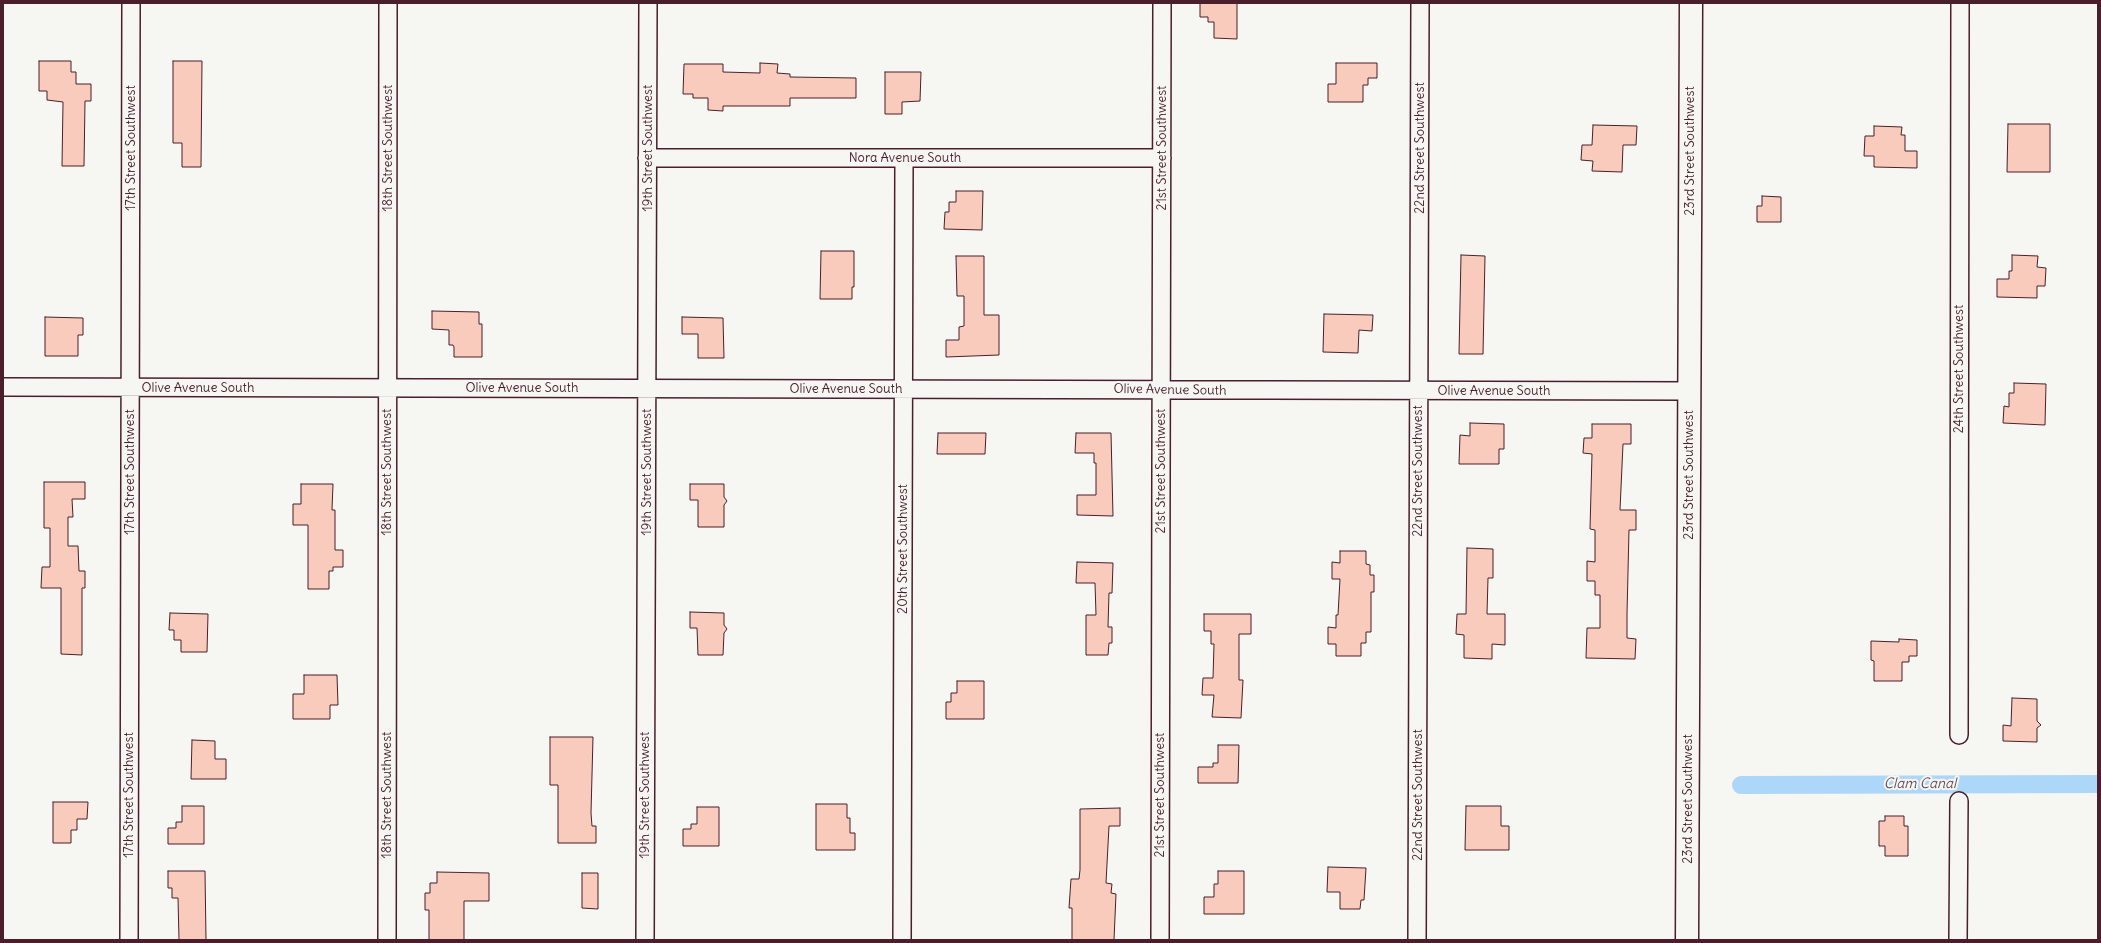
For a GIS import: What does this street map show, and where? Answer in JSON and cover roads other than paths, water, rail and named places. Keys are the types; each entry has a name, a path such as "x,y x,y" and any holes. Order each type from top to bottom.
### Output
{"street":[{"name":"17th Street Southwest","path":"128,940 131,388 131,3"},
{"name":"18th Street Southwest","path":"387,940 388,3"},
{"name":"19th Street Southwest","path":"645,940 648,3"},
{"name":"21st Street Southwest","path":"1160,940 1162,3"},
{"name":"22nd Street Southwest","path":"1417,940 1420,3"},
{"name":"24th Street Southwest","path":"1959,735 1960,3"},
{"name":"23rd Street Southwest","path":"1687,940 1690,6"},
{"name":"Nora Avenue South","path":"648,158 1162,158"},
{"name":"20th Street Southwest","path":"902,940 904,158"},
{"name":"Olive Avenue South","path":"3,387 1689,392"},
{"path":"1958,940 1959,801"}],"waterway":[{"name":"Clam Canal","path":"1741,785 2098,784"}]}
